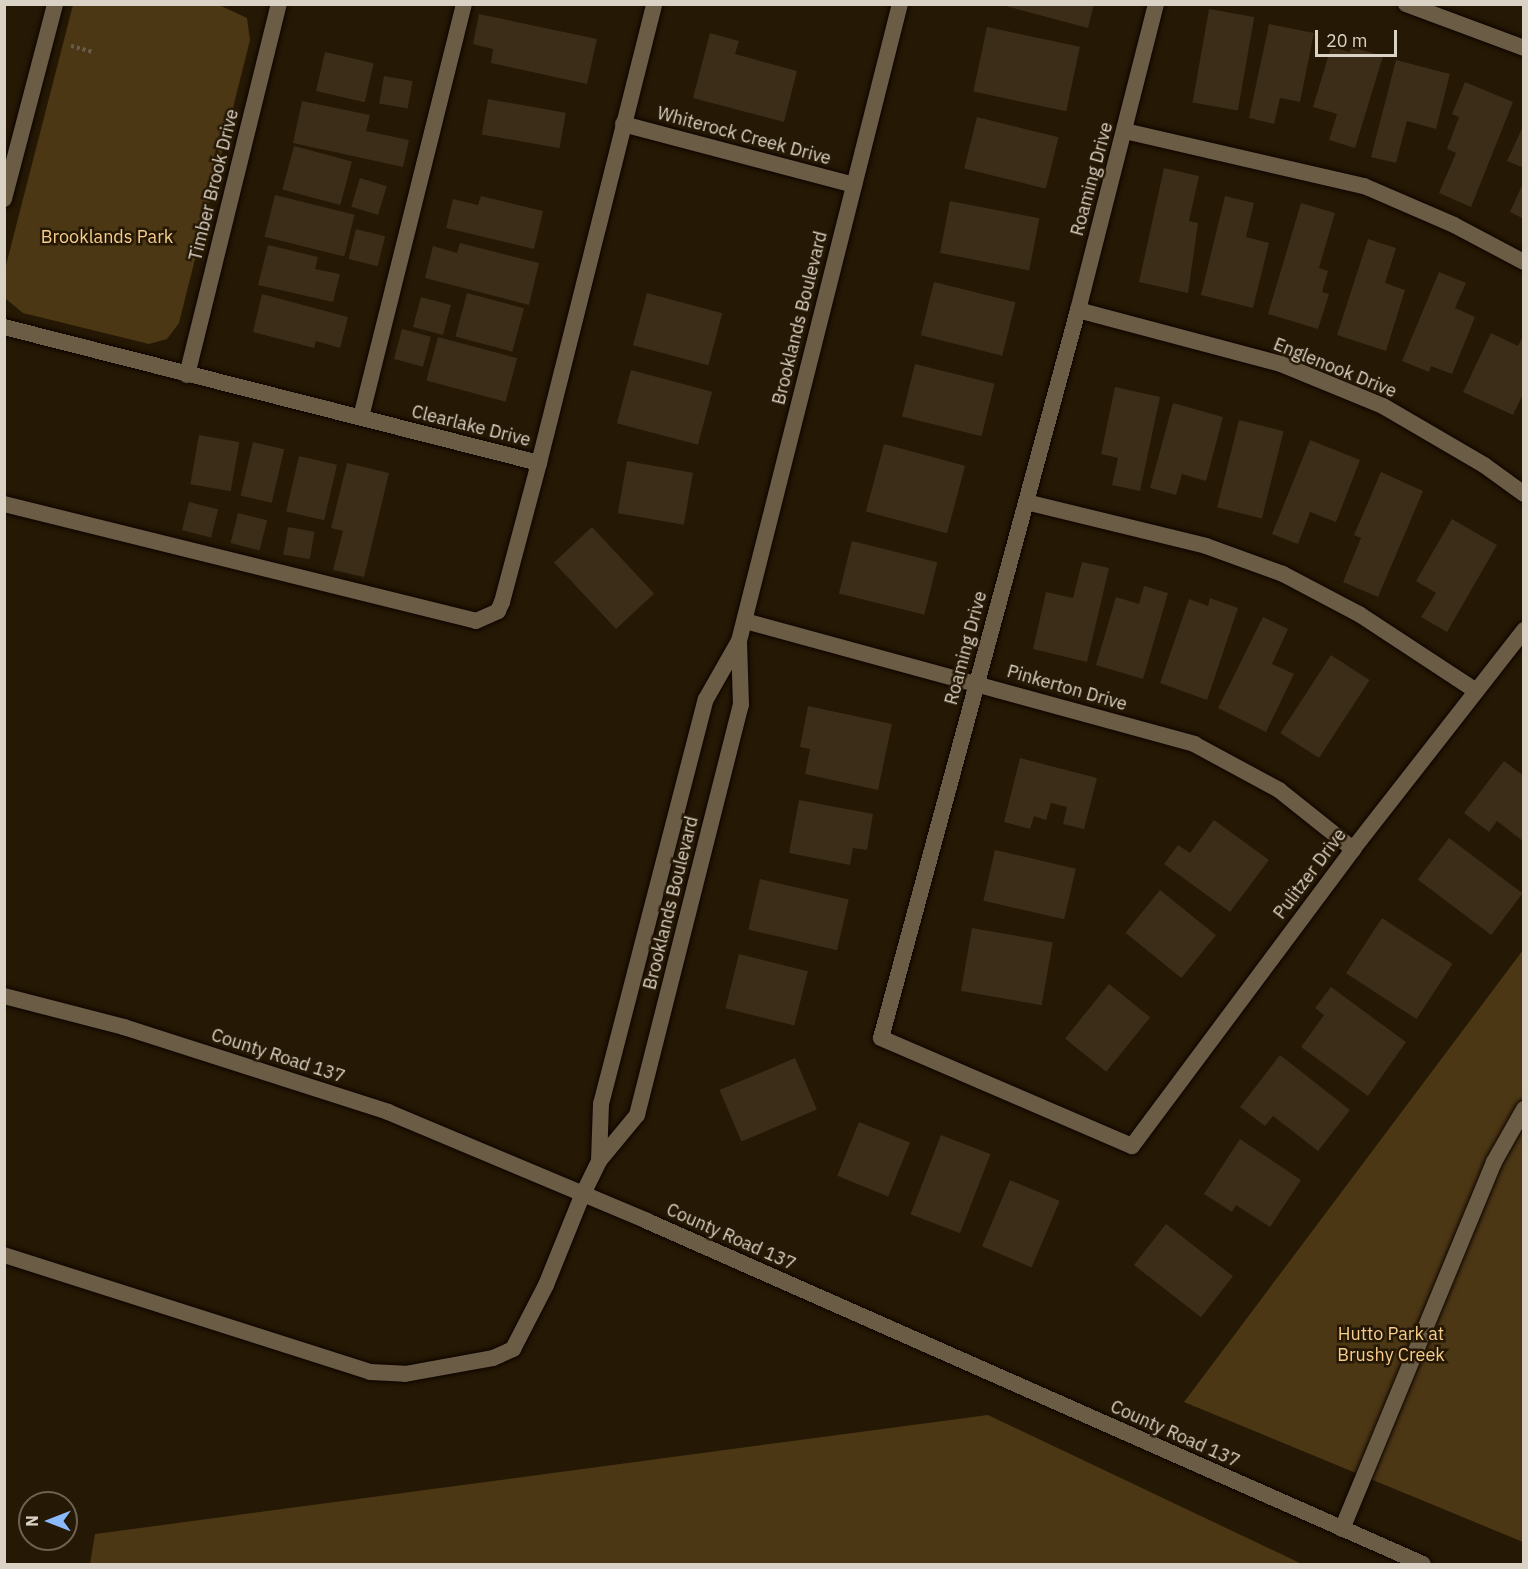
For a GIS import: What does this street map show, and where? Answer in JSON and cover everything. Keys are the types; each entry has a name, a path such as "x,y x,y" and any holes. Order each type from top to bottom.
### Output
{"street":[{"path":"4,199 55,4"},
{"name":"Timber Brook Drive","path":"187,375 279,4"},
{"path":"361,417 464,4"},
{"name":"Clearlake Drive","path":"4,327 540,463 654,4"},
{"name":"Brooklands Boulevard","path":"599,1161 601,1104 706,699 739,642 745,621 900,4"},
{"name":"Roaming Drive","path":"1132,1146 881,1038 1078,310 1156,4"},
{"path":"1406,4 1524,48"},
{"name":"Whiterock Creek Drive","path":"623,124 854,185"},
{"path":"1125,131 1364,186 1454,225 1524,262"},
{"name":"Englenook Drive","path":"1078,310 1302,372 1383,406 1484,465 1524,494"},
{"path":"4,504 476,621 498,611 502,602 540,463"},
{"path":"1026,502 1206,546 1283,574 1359,614 1476,691"},
{"name":"Pinkerton Drive","path":"745,621 1194,744 1279,790 1353,849"},
{"name":"Pulitzer Drive","path":"1132,1146 1353,849 1524,630"},
{"name":"Brooklands Boulevard","path":"4,1255 370,1372 405,1374 493,1358 513,1349 546,1285 582,1196 599,1161 637,1115 741,705 739,642"},
{"name":"County Road 137","path":"4,996 124,1027 388,1112 582,1196 647,1221 1423,1564"},
{"path":"1342,1529 1494,1162 1524,1109"}],"path":[{"path":"71,46 93,52"}],"green space":[{"name":"Brooklands Park","path":"73,5 219,5 247,18 250,40 179,323 167,339 149,344 23,313 6,299 5,269"},
{"name":"Hutto Park at Brushy Creek","path":"1523,950 1523,1542 1184,1402"},
{"path":"988,1415 1302,1564 90,1564 95,1534"}],"building":[{"path":"998,4 1094,4 1088,28"},
{"path":"1209,9 1254,17 1238,111 1193,103"},
{"path":"479,14 597,39 587,84 491,63 493,49 473,44"},
{"path":"1269,24 1314,33 1300,102 1280,98 1274,124 1249,118"},
{"path":"987,27 1080,47 1066,111 973,92"},
{"path":"710,33 739,41 735,54 797,71 784,122 693,98"},
{"path":"1331,47 1350,52 1351,47 1383,56 1355,148 1329,140 1337,114 1313,107"},
{"path":"325,52 374,63 365,102 316,91"},
{"path":"1396,60 1450,74 1436,129 1407,121 1396,163 1371,157"},
{"path":"384,76 413,81 408,109 379,104"},
{"path":"1465,82 1513,102 1471,207 1439,193 1456,153 1447,149 1459,117 1452,114"},
{"path":"488,99 566,113 560,148 482,134"},
{"path":"302,101 370,115 366,131 409,140 403,167 293,143"},
{"path":"977,117 1059,137 1046,189 964,168"},
{"path":"1524,124 1524,168 1507,161"},
{"path":"294,146 352,162 340,205 282,189"},
{"path":"1164,168 1199,176 1189,221 1198,223 1188,293 1139,282"},
{"path":"360,178 387,186 378,215 351,207"},
{"path":"1524,181 1524,219 1510,212"},
{"path":"275,195 355,215 344,257 265,237"},
{"path":"481,196 543,211 534,249 446,228 453,199 478,205"},
{"path":"1225,196 1254,203 1246,237 1269,243 1253,308 1201,295"},
{"path":"950,201 1039,218 1029,270 940,253"},
{"path":"1301,203 1335,213 1319,268 1328,271 1322,292 1329,294 1318,329 1268,314"},
{"path":"356,229 385,236 378,266 349,259"},
{"path":"1368,239 1396,248 1385,283 1405,290 1386,351 1337,335"},
{"path":"460,243 539,263 529,305 425,278 433,246 457,253"},
{"path":"268,245 318,257 315,269 340,274 333,302 258,285"},
{"path":"1439,272 1466,283 1455,308 1475,317 1452,374 1431,366 1429,372 1402,361"},
{"path":"934,282 1016,302 1002,356 921,335"},
{"path":"467,293 524,308 512,352 455,336"},
{"path":"647,293 722,313 708,365 633,345"},
{"path":"262,294 348,317 340,348 316,341 314,348 253,332"},
{"path":"421,297 451,305 443,335 413,327"},
{"path":"402,329 431,337 423,367 394,359"},
{"path":"1491,333 1518,346 1524,334 1524,392 1513,415 1463,392"},
{"path":"438,337 517,358 506,402 426,380"},
{"path":"915,364 995,384 982,436 902,416"},
{"path":"631,370 712,392 698,445 617,423"},
{"path":"1115,387 1160,397 1140,491 1112,485 1118,458 1101,454"},
{"path":"1173,403 1223,417 1206,481 1182,474 1176,495 1150,488"},
{"path":"1239,420 1284,431 1262,518 1217,507"},
{"path":"199,435 239,442 231,491 190,484"},
{"path":"1310,440 1360,460 1336,522 1310,512 1298,544 1272,534"},
{"path":"253,442 284,449 272,503 241,496"},
{"path":"884,444 965,466 947,533 866,512"},
{"path":"299,456 337,465 324,520 286,512"},
{"path":"627,461 693,473 684,525 618,513"},
{"path":"347,463 389,473 364,577 333,570 343,531 331,528"},
{"path":"1381,472 1423,491 1378,597 1343,582 1361,538 1354,535"},
{"path":"189,502 218,509 211,537 182,530"},
{"path":"238,513 267,520 260,550 231,543"},
{"path":"1452,519 1497,545 1447,632 1421,617 1436,593 1416,581"},
{"path":"288,527 315,532 310,559 283,555"},
{"path":"592,527 654,594 616,629 554,562"},
{"path":"852,541 937,562 924,615 839,593"},
{"path":"1082,562 1109,568 1087,662 1033,649 1046,592 1073,598"},
{"path":"1144,586 1168,593 1143,679 1096,665 1116,597 1139,604"},
{"path":"1210,598 1238,608 1207,700 1160,683 1189,599 1208,606"},
{"path":"1263,617 1288,629 1272,664 1294,674 1266,732 1218,708"},
{"path":"1331,655 1370,680 1319,758 1280,733"},
{"path":"808,706 892,724 878,790 805,774 810,749 800,747"},
{"path":"1020,758 1097,778 1084,829 1063,824 1067,807 1051,803 1046,820 1034,816 1030,829 1004,822"},
{"path":"1504,761 1524,776 1524,842 1497,821 1489,832 1464,813"},
{"path":"799,800 873,814 867,850 853,848 850,865 789,853"},
{"path":"1214,820 1269,860 1230,912 1164,864 1178,845 1190,853"},
{"path":"1449,838 1522,893 1491,935 1418,880"},
{"path":"995,850 1076,869 1064,919 983,901"},
{"path":"760,879 849,899 837,950 748,930"},
{"path":"1160,890 1216,935 1181,978 1125,933"},
{"path":"1382,918 1452,964 1417,1019 1346,973"},
{"path":"972,928 1053,942 1042,1005 961,991"},
{"path":"739,954 808,971 794,1026 725,1008"},
{"path":"1109,984 1150,1017 1106,1072 1065,1038"},
{"path":"1331,987 1406,1042 1368,1096 1301,1047 1324,1015 1315,1008"},
{"path":"1280,1055 1350,1110 1318,1151 1273,1116 1265,1126 1240,1107"},
{"path":"795,1058 817,1110 741,1142 720,1090"},
{"path":"859,1122 910,1143 888,1196 837,1176"},
{"path":"941,1135 990,1154 960,1233 911,1214"},
{"path":"1240,1139 1301,1180 1270,1227 1236,1205 1232,1212 1204,1194"},
{"path":"1010,1180 1060,1201 1032,1267 982,1246"},
{"path":"1166,1224 1233,1276 1201,1317 1134,1265"}]}
